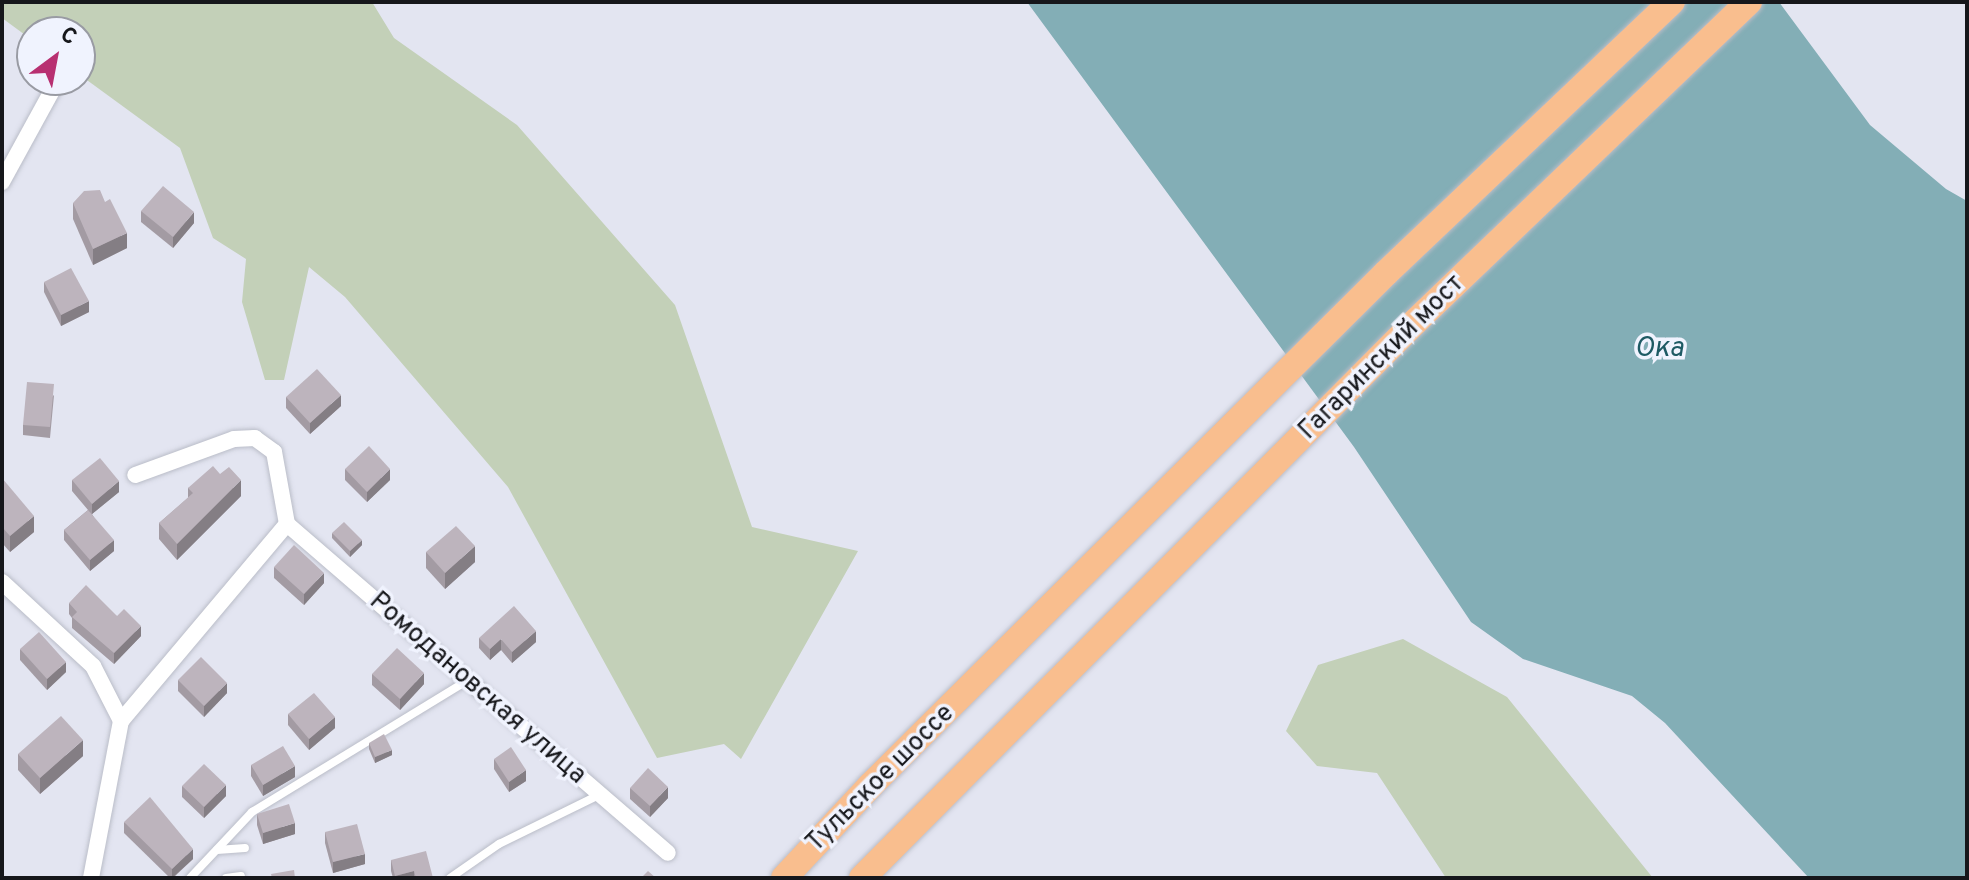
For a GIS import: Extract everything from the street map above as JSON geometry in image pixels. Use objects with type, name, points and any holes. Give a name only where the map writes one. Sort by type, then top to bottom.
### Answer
[{"type":"main road","name":"Тульское шоссе","points":[[784,878],[1386,273],[1672,2]]},
{"type":"main road","name":"Гагаринский мост","points":[[862,878],[1022,722],[1415,322],[1749,2]]},
{"type":"street","points":[[2,182],[49,96]]},
{"type":"street","points":[[91,878],[121,721],[287,524],[274,452],[255,438],[234,439],[135,475]]},
{"type":"street","name":"Ромодановская улица","points":[[287,524],[668,853]]},
{"type":"street","points":[[2,582],[93,666],[121,721]]},
{"type":"lane","points":[[190,878],[252,812],[467,681]]},
{"type":"lane","points":[[450,878],[499,844],[600,795]]},
{"type":"lane","points":[[217,850],[245,848]]},
{"type":"lane","points":[[226,878],[241,876]]},
{"type":"green space","points":[[2,2],[372,2],[394,38],[517,125],[675,305],[752,527],[858,551],[741,759],[724,744],[657,758],[508,487],[345,297],[309,267],[284,380],[265,380],[242,302],[246,259],[213,238],[180,148],[96,87],[96,16],[16,16],[16,28],[2,18]]},
{"type":"green space","points":[[1403,639],[1507,697],[1653,878],[1446,878],[1377,773],[1317,766],[1286,731],[1318,665]]},
{"type":"water","name":"Ока","points":[[1027,2],[1779,2],[1870,125],[1946,189],[1967,201],[1967,878],[1809,878],[1665,723],[1632,696],[1523,659],[1471,622],[1354,447]]},
{"type":"building","points":[[163,186],[194,212],[173,237],[141,211]]},
{"type":"building","points":[[100,190],[105,202],[110,199],[127,233],[93,249],[73,203],[84,191]]},
{"type":"building","points":[[71,268],[89,301],[61,315],[44,282]]},
{"type":"building","points":[[317,369],[341,395],[310,423],[286,397]]},
{"type":"building","points":[[27,382],[54,384],[50,427],[23,425]]},
{"type":"building","points":[[369,446],[390,469],[367,492],[345,469]]},
{"type":"building","points":[[100,458],[119,481],[92,504],[72,480]]},
{"type":"building","points":[[213,466],[220,474],[229,467],[241,480],[177,544],[159,523],[193,493],[188,488]]},
{"type":"building","points":[[2,478],[34,516],[10,536],[2,527]]},
{"type":"building","points":[[88,510],[114,540],[90,560],[64,530]]},
{"type":"building","points":[[344,522],[362,540],[350,551],[332,533]]},
{"type":"building","points":[[456,526],[475,546],[445,573],[426,552]]},
{"type":"building","points":[[294,545],[324,573],[304,594],[274,567]]},
{"type":"building","points":[[86,585],[117,616],[124,609],[141,626],[114,653],[72,617],[77,612],[69,603]]},
{"type":"building","points":[[514,606],[536,631],[512,652],[501,639],[490,649],[479,638]]},
{"type":"building","points":[[39,632],[66,662],[47,679],[20,649]]},
{"type":"building","points":[[397,648],[424,673],[400,699],[372,674]]},
{"type":"building","points":[[201,657],[227,683],[204,706],[178,680]]},
{"type":"building","points":[[314,693],[335,717],[309,739],[288,714]]},
{"type":"building","points":[[61,716],[83,740],[40,778],[18,754]]},
{"type":"building","points":[[384,734],[392,750],[375,757],[369,743]]},
{"type":"building","points":[[283,746],[295,766],[263,785],[251,765]]},
{"type":"building","points":[[511,747],[526,770],[509,782],[494,759]]},
{"type":"building","points":[[204,764],[226,785],[204,807],[182,786]]},
{"type":"building","points":[[648,768],[668,787],[650,806],[630,788]]},
{"type":"building","points":[[150,797],[193,849],[172,869],[124,822]]},
{"type":"building","points":[[289,804],[295,823],[263,833],[257,814]]},
{"type":"building","points":[[357,824],[365,854],[333,862],[325,832]]},
{"type":"building","points":[[426,851],[433,878],[416,878],[414,871],[395,876],[391,860]]},
{"type":"building","points":[[294,870],[295,878],[272,878],[271,874]]},
{"type":"building","points":[[648,871],[656,878],[641,878]]}]
